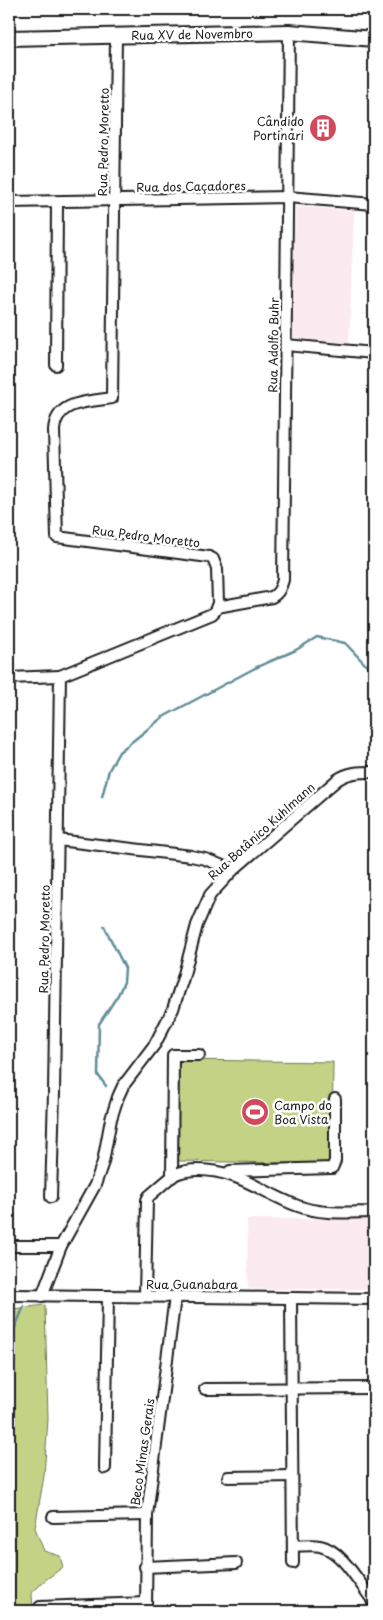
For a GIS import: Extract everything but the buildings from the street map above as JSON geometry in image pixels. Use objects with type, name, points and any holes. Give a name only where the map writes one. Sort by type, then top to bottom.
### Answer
[{"type":"main road","name":"Rua XV de Novembro","points":[[9,38],[288,32],[374,39]]},
{"type":"street","name":"Rua Adolfo Buhr","points":[[217,607],[272,597],[281,588],[283,580],[288,32]]},
{"type":"street","name":"Rua Pedro Moretto","points":[[116,35],[112,398],[73,405],[59,412],[56,418],[54,430],[57,537],[209,557],[213,559],[217,569],[217,607]]},
{"type":"street","name":"Rua dos Caçadores","points":[[9,202],[287,197],[374,204]]},
{"type":"street","points":[[56,365],[57,202]]},
{"type":"street","points":[[286,345],[374,352]]},
{"type":"street","points":[[9,678],[60,676],[212,614],[217,607]]},
{"type":"street","name":"Rua Pedro Moretto","points":[[51,1197],[60,676]]},
{"type":"street","name":"Rua Botânico Kuhlmann","points":[[42,1296],[61,1246],[95,1185],[103,1162],[114,1105],[123,1086],[155,1044],[173,1009],[203,910],[210,895],[233,870],[337,780],[352,773],[374,772]]},
{"type":"street","points":[[58,840],[191,856],[205,859],[233,870]]},
{"type":"street","points":[[172,1177],[173,1055],[199,1055]]},
{"type":"street","points":[[144,1296],[147,1200],[149,1196],[172,1177],[192,1170],[332,1168],[335,1161],[336,1099]]},
{"type":"street","points":[[219,1171],[236,1176],[299,1206],[313,1210],[374,1212]]},
{"type":"street","points":[[9,1246],[61,1246]]},
{"type":"street","name":"Rua Guanabara","points":[[9,1295],[374,1299]]},
{"type":"street","points":[[105,1468],[108,1296]]},
{"type":"street","name":"Beco Minas Gerais","points":[[146,1607],[147,1514],[175,1297]]},
{"type":"street","points":[[292,1298],[293,1563]]},
{"type":"street","points":[[205,1389],[374,1388]]},
{"type":"street","points":[[228,1477],[292,1476]]},
{"type":"street","points":[[53,1517],[147,1514]]},
{"type":"street","points":[[293,1546],[318,1545],[329,1548],[337,1554],[374,1604]]},
{"type":"street","points":[[145,1567],[236,1564]]},
{"type":"street","points":[[40,1608],[146,1607]]},
{"type":"shaded area","points":[[295,206],[354,211],[349,343],[293,338]]},
{"type":"shaded area","points":[[247,1219],[374,1219],[374,1289],[248,1289]]},
{"type":"green space","name":"Campo do Boa Vista","points":[[179,1060],[333,1062],[332,1164],[178,1161]]},
{"type":"green space","points":[[45,1305],[48,1419],[44,1476],[35,1528],[44,1551],[60,1556],[63,1567],[32,1593],[33,1611],[9,1611],[9,1318],[12,1309]]},
{"type":"green space","points":[[188,1608],[270,1609],[268,1611],[174,1611]]},
{"type":"waterway","points":[[102,797],[109,770],[119,752],[163,717],[255,668],[296,650],[317,637],[345,643],[365,664],[374,670]]},
{"type":"waterway","points":[[104,926],[125,968],[124,982],[118,995],[99,1024],[98,1075],[106,1086]]},
{"type":"waterway","points":[[9,1342],[24,1306]]},
{"type":"place","name":"Cândido Portinari","points":[[323,128]]},
{"type":"place","name":"Campo do Boa Vista","points":[[255,1112]]}]
